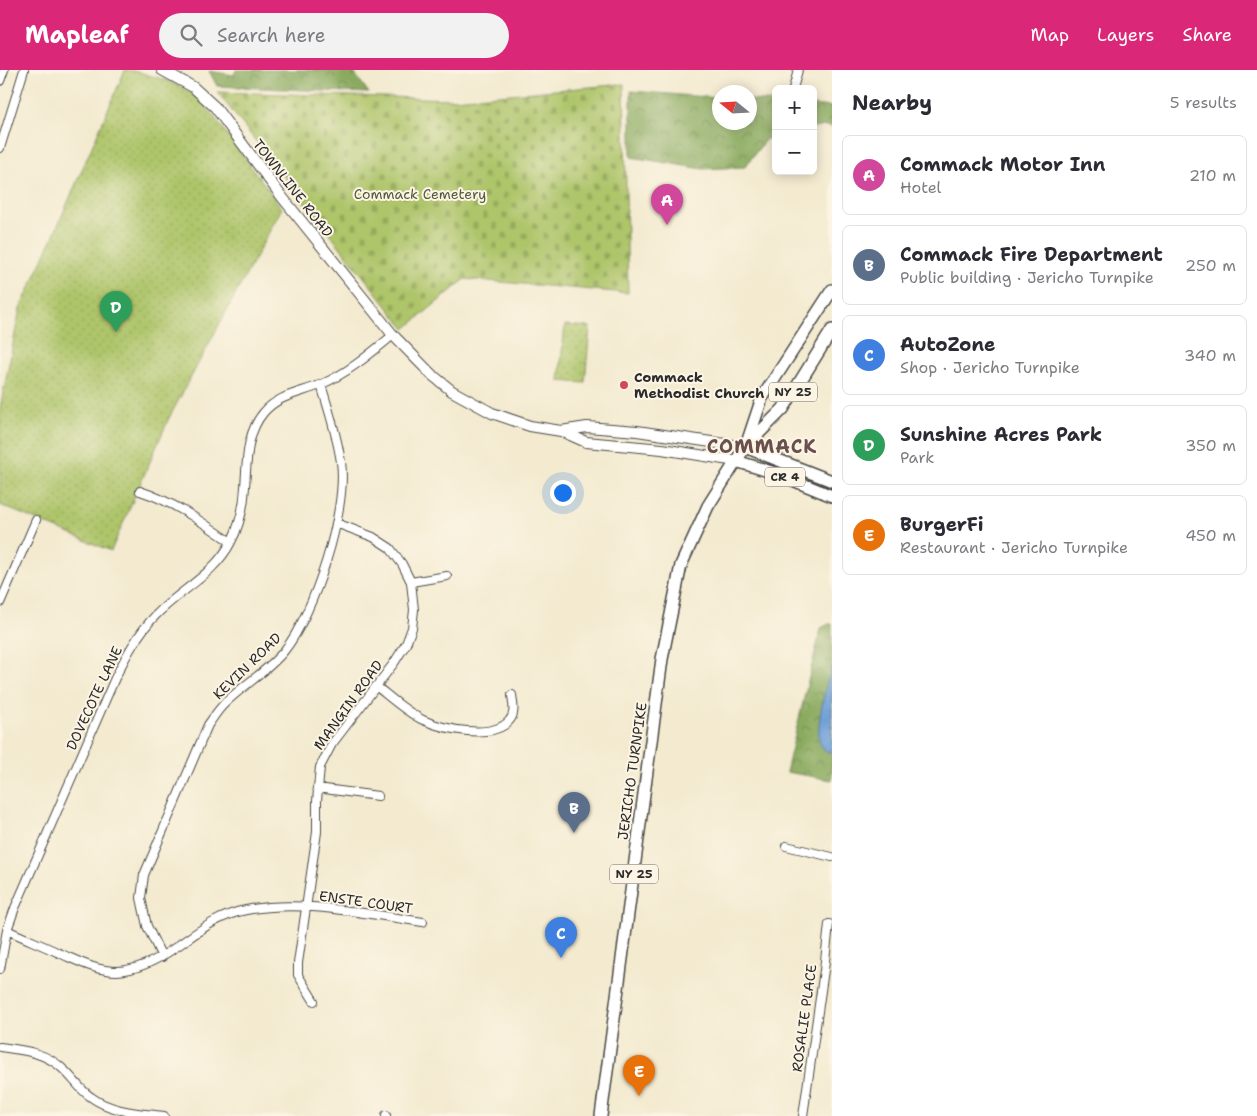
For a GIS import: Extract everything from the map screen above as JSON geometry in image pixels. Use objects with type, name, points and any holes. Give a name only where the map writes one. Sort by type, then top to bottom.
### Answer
[{"type":"main road","name":"TOWNLINE ROAD","points":[[163,70],[193,86],[214,107],[282,197],[393,335]]},
{"type":"main road","name":"JERICHO TURNPIKE","points":[[745,447],[762,398],[832,290]]},
{"type":"main road","name":"JERICHO TURNPIKE","points":[[601,1116],[662,659],[674,593],[684,555],[694,539],[708,506],[745,447],[783,409],[832,330]]},
{"type":"main road","name":"CR 4","points":[[393,335],[430,374],[467,401],[492,413],[530,426],[561,432],[586,442],[662,449],[736,461],[778,474],[832,496]]},
{"type":"main road","name":"CR 4","points":[[561,432],[588,427],[637,431],[745,447],[832,480]]},
{"type":"street","points":[[0,82],[4,70]]},
{"type":"street","points":[[0,148],[24,70]]},
{"type":"street","points":[[794,85],[798,70]]},
{"type":"street","name":"DOVECOTE LANE","points":[[0,969],[7,930],[15,908],[111,687],[130,648],[155,616],[220,560],[231,542],[240,520],[244,501],[248,447],[254,426],[265,411],[276,402],[289,394],[321,385],[342,373],[393,335]]},
{"type":"street","name":"KEVIN ROAD","points":[[162,957],[146,926],[141,898],[144,874],[208,725],[224,704],[269,667],[295,636],[306,617],[336,523],[342,492],[341,463],[321,385]]},
{"type":"street","points":[[140,491],[155,496],[187,512],[231,542]]},
{"type":"street","points":[[1,600],[36,520]]},
{"type":"street","name":"MANGIN ROAD","points":[[314,1001],[298,975],[298,963],[317,832],[317,788],[320,767],[332,744],[394,663],[406,644],[412,628],[414,610],[411,582],[402,564],[390,548],[374,537],[336,523]]},
{"type":"street","points":[[411,582],[447,576]]},
{"type":"street","points":[[376,686],[404,708],[422,719],[438,726],[458,730],[485,731],[499,728],[510,721],[514,709],[512,696]]},
{"type":"street","points":[[317,788],[378,796]]},
{"type":"street","points":[[786,846],[832,857]]},
{"type":"street","name":"ENSTE COURT","points":[[7,930],[95,968],[118,971],[162,957],[212,922],[245,910],[265,907],[318,906],[422,922]]},
{"type":"street","name":"ROSALIE PLACE","points":[[803,1116],[828,971],[829,924]]},
{"type":"street","points":[[0,1047],[34,1052],[48,1058],[63,1069],[91,1097],[108,1106],[129,1112],[164,1116]]},
{"type":"green space","points":[[125,70],[139,72],[172,83],[185,89],[205,105],[282,208],[169,418],[111,551],[0,505],[0,408],[20,309]]},
{"type":"green space","points":[[236,70],[352,70],[369,93],[217,86],[209,71],[234,75]]},
{"type":"green space","name":"Commack Cemetery","points":[[624,84],[628,293],[465,279],[405,329],[217,92],[454,99]]},
{"type":"green space","points":[[631,91],[712,97],[712,130],[757,130],[757,101],[772,102],[772,138],[766,139],[745,167],[703,169],[631,157]]},
{"type":"green space","points":[[817,105],[832,107],[832,127],[817,127]]},
{"type":"green space","points":[[565,325],[590,327],[585,383],[559,381]]},
{"type":"green space","points":[[832,624],[832,780],[786,772],[821,628]]},
{"type":"water","points":[[832,667],[832,753],[820,744],[819,727],[822,706]]},
{"type":"place","name":"Commack Motor Inn","points":[[667,225]]},
{"type":"place","name":"Sunshine Acres Park","points":[[116,332]]},
{"type":"place","name":"Commack Methodist Church","points":[[624,385]]},
{"type":"place","name":"Commack Fire Department","points":[[574,833]]},
{"type":"place","name":"AutoZone","points":[[561,958]]},
{"type":"place","name":"BurgerFi","points":[[639,1096]]},
{"type":"district","name":"COMMACK","points":[[762,446]]}]
